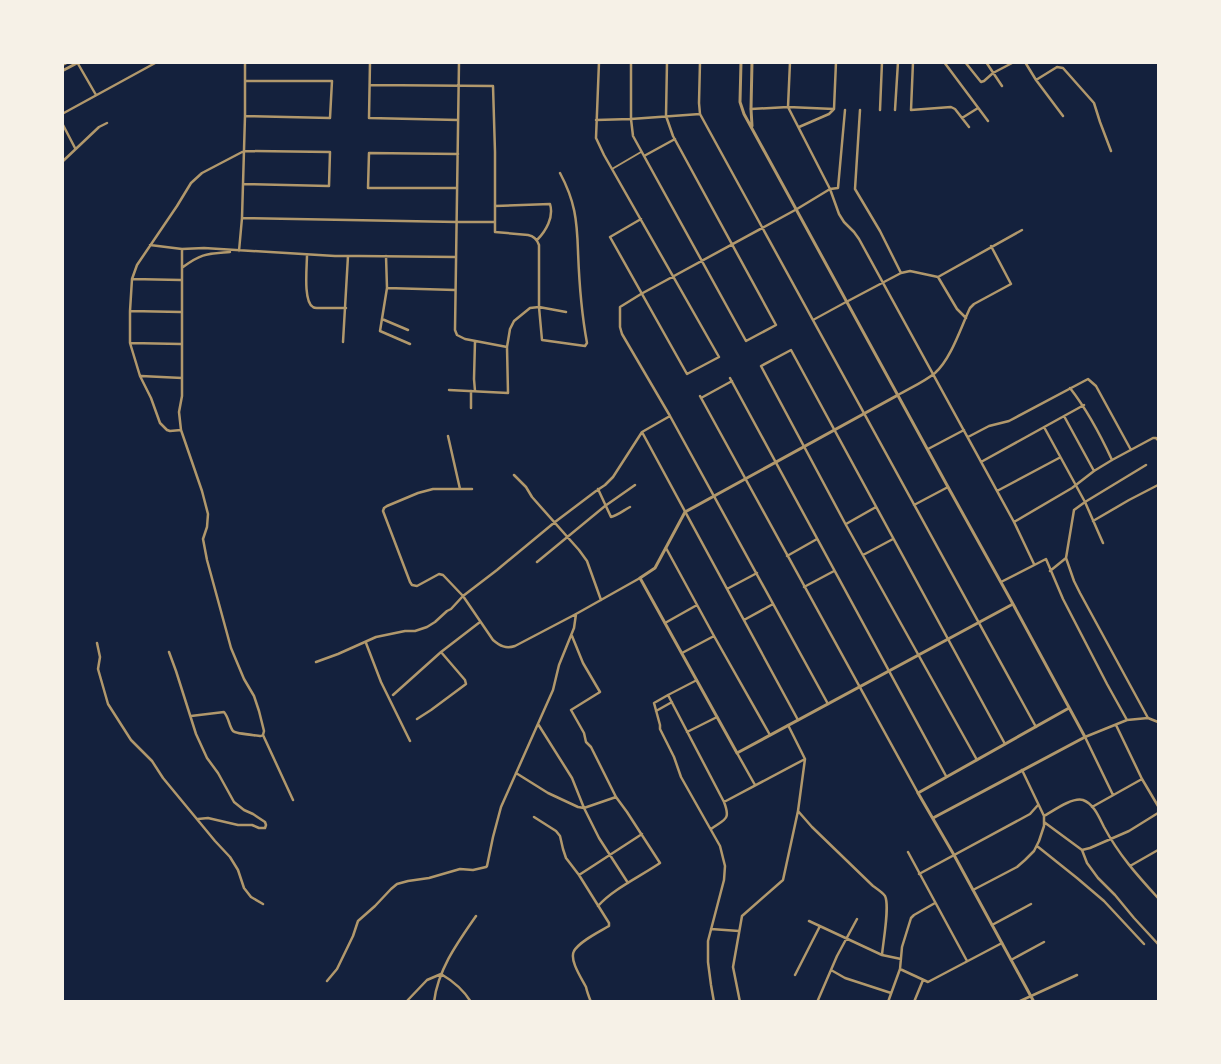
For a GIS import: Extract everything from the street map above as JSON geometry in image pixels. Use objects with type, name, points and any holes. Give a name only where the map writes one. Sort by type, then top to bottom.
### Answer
[{"type":"street","points":[[62,65],[68,62]]},
{"type":"street","points":[[62,114],[157,62]]},
{"type":"street","points":[[239,251],[242,218],[245,62]]},
{"type":"street","points":[[370,62],[369,118],[458,120]]},
{"type":"street","points":[[459,62],[455,330],[460,337],[475,342],[507,347]]},
{"type":"street","points":[[599,62],[596,138],[719,357],[687,374],[610,237],[641,219]]},
{"type":"street","points":[[631,62],[631,119],[633,136],[746,341],[776,325],[674,139],[666,116],[667,62]]},
{"type":"street","points":[[700,62],[698,103],[700,114],[1036,727]]},
{"type":"street","points":[[741,62],[741,107],[948,487],[1002,582],[1085,737],[1113,795]]},
{"type":"street","points":[[752,62],[752,127]]},
{"type":"street","points":[[790,62],[788,107],[830,189],[839,214],[854,232],[882,282],[1014,522],[1034,564]]},
{"type":"street","points":[[799,127],[829,114],[834,109],[836,62]]},
{"type":"street","points":[[880,110],[882,62]]},
{"type":"street","points":[[895,110],[898,62]]},
{"type":"street","points":[[913,62],[911,110],[951,107],[955,109],[969,127]]},
{"type":"street","points":[[944,62],[988,121]]},
{"type":"street","points":[[965,62],[981,82],[1014,62]]},
{"type":"street","points":[[986,62],[1002,86]]},
{"type":"street","points":[[1025,62],[1063,116]]},
{"type":"street","points":[[62,71],[78,63],[96,95]]},
{"type":"street","points":[[1036,80],[1057,67],[1062,68],[1094,103],[1111,150]]},
{"type":"street","points":[[244,81],[332,81],[330,118],[245,116]]},
{"type":"street","points":[[370,85],[492,86],[495,152],[495,232],[528,235],[533,236],[537,240],[539,245],[539,307],[542,340],[583,346],[587,345],[581,294],[576,218],[568,188],[560,173]]},
{"type":"street","points":[[751,109],[788,107],[834,109]]},
{"type":"street","points":[[962,118],[978,108]]},
{"type":"street","points":[[828,704],[670,416],[622,334],[620,307],[830,189],[838,188],[845,110]]},
{"type":"street","points":[[860,110],[854,189],[880,231],[901,273]]},
{"type":"street","points":[[596,120],[700,114]]},
{"type":"street","points":[[62,162],[99,127],[107,123]]},
{"type":"street","points":[[62,124],[76,148]]},
{"type":"street","points":[[644,156],[674,139]]},
{"type":"street","points":[[181,430],[167,430],[160,423],[151,398],[140,376],[130,343],[132,279],[137,266],[196,178],[202,173],[244,150],[330,152],[329,186],[243,184]]},
{"type":"street","points":[[612,169],[641,152]]},
{"type":"street","points":[[457,188],[368,188],[369,153],[458,154]]},
{"type":"street","points":[[495,206],[550,204],[549,220],[545,232],[537,240]]},
{"type":"street","points":[[242,218],[495,222]]},
{"type":"street","points":[[813,320],[901,273],[910,271],[938,277],[1022,230]]},
{"type":"street","points":[[150,245],[182,249],[204,248],[307,255],[456,257]]},
{"type":"street","points":[[472,489],[433,489],[386,506],[383,511],[412,585],[417,586],[439,574],[445,576],[463,596],[493,640],[500,646],[511,648],[576,614],[655,568],[685,512],[898,395],[939,369],[948,357],[970,308],[1011,284],[991,246]]},
{"type":"street","points":[[182,249],[182,396],[179,412],[181,430],[208,514],[204,539],[231,648],[260,710],[263,735],[293,800]]},
{"type":"street","points":[[183,267],[193,259],[208,253],[239,251]]},
{"type":"street","points":[[307,255],[306,288],[310,305],[313,308],[346,308]]},
{"type":"street","points":[[344,342],[348,256]]},
{"type":"street","points":[[386,256],[387,288],[380,331],[410,344]]},
{"type":"street","points":[[938,277],[957,309],[966,318]]},
{"type":"street","points":[[132,279],[181,280]]},
{"type":"street","points":[[387,288],[456,290]]},
{"type":"street","points":[[450,390],[508,393],[507,347],[510,329],[514,321],[530,308],[539,307],[566,312]]},
{"type":"street","points":[[130,311],[181,312]]},
{"type":"street","points":[[382,319],[408,330]]},
{"type":"street","points":[[475,342],[475,391]]},
{"type":"street","points":[[130,343],[181,344]]},
{"type":"street","points":[[977,760],[760,366],[791,350],[1006,744]]},
{"type":"street","points":[[140,376],[182,378]]},
{"type":"street","points":[[968,437],[989,426],[1009,421],[1088,379],[1096,386],[1130,450]]},
{"type":"street","points":[[946,776],[731,380],[700,397],[1034,1002]]},
{"type":"street","points":[[1070,388],[1084,405],[1112,460]]},
{"type":"street","points":[[471,391],[471,408]]},
{"type":"street","points":[[981,462],[1084,405]]},
{"type":"street","points":[[316,662],[366,643],[376,637],[405,631],[415,631],[427,627],[554,522],[614,477],[642,432],[670,416]]},
{"type":"street","points":[[1064,416],[1094,471]]},
{"type":"street","points":[[1044,428],[1085,502],[1102,542]]},
{"type":"street","points":[[928,449],[964,430]]},
{"type":"street","points":[[642,432],[798,720]]},
{"type":"street","points":[[448,436],[460,489]]},
{"type":"street","points":[[1014,522],[1075,486],[1112,460],[1153,438],[1158,440]]},
{"type":"street","points":[[997,492],[1060,457]]},
{"type":"street","points":[[1146,465],[1075,509],[1066,558],[1080,593],[1148,718]]},
{"type":"street","points":[[514,475],[587,561],[601,600]]},
{"type":"street","points":[[537,562],[635,484]]},
{"type":"street","points":[[1093,521],[1158,485]]},
{"type":"street","points":[[914,505],[948,487]]},
{"type":"street","points":[[598,489],[610,516],[612,517],[630,507]]},
{"type":"street","points":[[846,524],[876,507]]},
{"type":"street","points":[[787,556],[817,539]]},
{"type":"street","points":[[863,555],[893,539]]},
{"type":"street","points":[[666,548],[770,735]]},
{"type":"street","points":[[1050,571],[1066,558]]},
{"type":"street","points":[[1002,582],[1046,559],[1063,599],[1127,720]]},
{"type":"street","points":[[804,587],[834,571]]},
{"type":"street","points":[[727,589],[757,573]]},
{"type":"street","points":[[640,578],[755,785]]},
{"type":"street","points":[[744,620],[774,604]]},
{"type":"street","points":[[737,753],[1013,604]]},
{"type":"street","points":[[665,623],[697,605]]},
{"type":"street","points":[[327,980],[337,969],[358,921],[376,906],[397,884],[429,878],[460,868],[473,870],[486,867],[501,807],[553,690],[560,665],[572,636],[576,614]]},
{"type":"street","points":[[393,695],[441,652],[480,622]]},
{"type":"street","points":[[572,636],[583,663],[600,692],[571,710],[616,797],[628,812],[660,863],[612,894],[598,906]]},
{"type":"street","points":[[682,654],[714,636]]},
{"type":"street","points":[[97,643],[100,657],[98,669],[108,704],[131,740],[152,761],[163,778],[230,857],[238,870],[244,888],[251,897],[263,904]]},
{"type":"street","points":[[366,643],[381,682],[410,741]]},
{"type":"street","points":[[169,652],[196,734],[207,758],[218,773],[234,802],[265,822],[266,825],[265,828],[262,828],[208,818],[198,819]]},
{"type":"street","points":[[417,719],[466,684],[465,680],[441,652]]},
{"type":"street","points":[[697,680],[655,702],[660,729],[674,757],[681,777],[712,829],[720,846],[725,866],[724,880],[708,941],[708,962],[714,1002]]},
{"type":"street","points":[[668,695],[728,810],[725,819],[712,829]]},
{"type":"street","points":[[656,711],[672,702]]},
{"type":"street","points":[[918,793],[1069,708]]},
{"type":"street","points":[[191,716],[224,712],[233,731],[259,736],[263,735]]},
{"type":"street","points":[[687,732],[717,717]]},
{"type":"street","points":[[933,818],[1085,737],[1127,720],[1148,718],[1158,723]]},
{"type":"street","points":[[537,724],[572,778],[599,838],[628,883]]},
{"type":"street","points":[[740,1002],[733,967],[742,916],[783,880],[798,811],[805,759],[788,725]]},
{"type":"street","points":[[1116,725],[1158,806]]},
{"type":"street","points":[[724,802],[805,759]]},
{"type":"street","points":[[973,890],[1017,866],[1031,855],[1037,846],[1044,816],[1022,770]]},
{"type":"street","points":[[516,773],[548,793],[578,807],[584,808],[616,797]]},
{"type":"street","points":[[1092,807],[1142,778]]},
{"type":"street","points":[[1044,816],[1076,800],[1084,801],[1092,807],[1117,849],[1158,898]]},
{"type":"street","points":[[919,874],[1030,814],[1038,805]]},
{"type":"street","points":[[798,811],[886,898],[887,911],[882,955]]},
{"type":"street","points":[[1082,850],[1128,831],[1158,813]]},
{"type":"street","points":[[534,817],[556,831],[560,836],[566,858],[609,923],[608,926],[585,940],[574,950],[573,954],[577,971],[591,1002]]},
{"type":"street","points":[[1044,822],[1082,850],[1087,862],[1098,878],[1116,895],[1158,944]]},
{"type":"street","points":[[579,875],[642,834]]},
{"type":"street","points":[[1037,846],[1104,901],[1144,944]]},
{"type":"street","points":[[1130,866],[1158,850]]},
{"type":"street","points":[[908,852],[967,961]]},
{"type":"street","points":[[888,1002],[900,969],[902,948],[911,918],[935,903]]},
{"type":"street","points":[[992,925],[1031,904]]},
{"type":"street","points":[[434,1002],[441,974],[454,948],[476,916]]},
{"type":"street","points":[[818,1000],[846,938],[857,919]]},
{"type":"street","points":[[809,921],[882,955],[901,959]]},
{"type":"street","points":[[796,975],[820,926]]},
{"type":"street","points":[[711,929],[739,930]]},
{"type":"street","points":[[900,969],[928,982],[1002,942]]},
{"type":"street","points":[[1011,960],[1044,942]]},
{"type":"street","points":[[831,970],[845,978],[891,993]]},
{"type":"street","points":[[406,1002],[427,980],[441,974]]},
{"type":"street","points":[[441,974],[452,980],[471,1002]]},
{"type":"street","points":[[1018,1002],[1077,975]]},
{"type":"street","points":[[914,1002],[923,980]]}]
